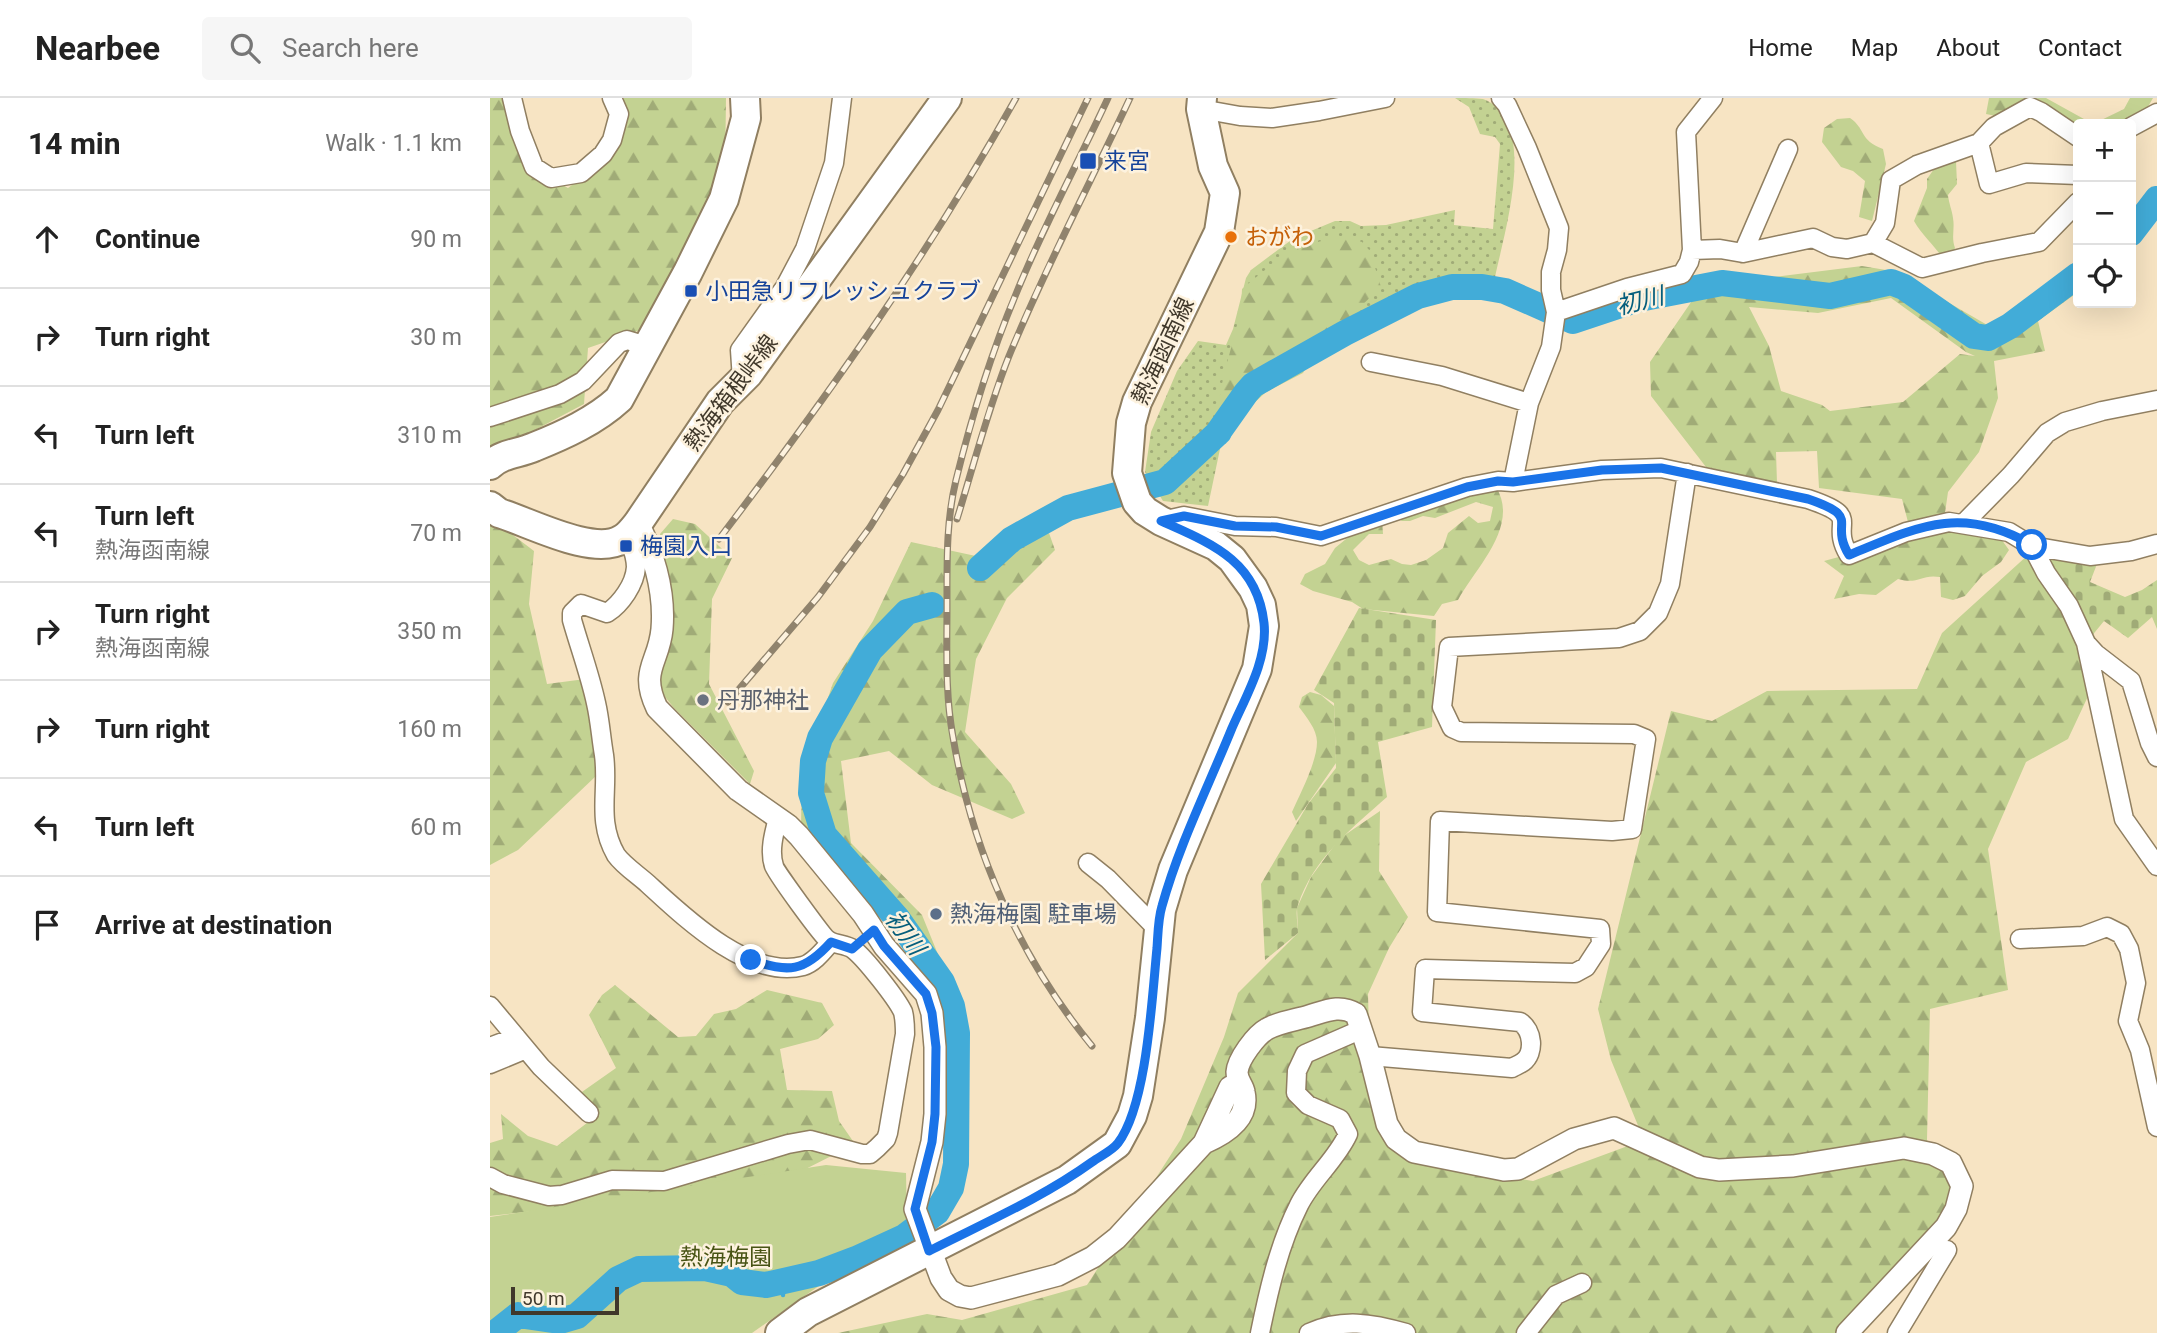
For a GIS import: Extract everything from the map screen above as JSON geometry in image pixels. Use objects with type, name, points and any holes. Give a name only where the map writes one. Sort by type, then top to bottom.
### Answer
[{"type":"main road","points":[[490,465],[499,457],[531,449],[569,432],[605,412],[619,399],[724,199],[746,118],[745,98]]},
{"type":"main road","name":"熱海箱根峠線","points":[[633,528],[720,401],[742,380],[947,98]]},
{"type":"main road","name":"熱海函南線","points":[[780,1333],[808,1312],[1067,1180],[1117,1144],[1132,1116],[1138,1096],[1161,909],[1173,870],[1257,669],[1264,625],[1261,606],[1253,588],[1232,559],[1216,546],[1145,511],[1137,502],[1127,473],[1131,423],[1137,402],[1219,232],[1225,193],[1213,166],[1201,103]]},
{"type":"main road","points":[[490,506],[499,513],[581,542],[598,545],[621,540],[633,528]]},
{"type":"street","points":[[512,98],[520,131],[534,167],[551,178],[581,173],[603,154],[612,140],[619,114],[612,98]]},
{"type":"street","points":[[742,380],[740,350],[785,287],[805,249],[834,163],[842,98]]},
{"type":"street","points":[[1201,103],[1240,116],[1272,118],[1385,98]]},
{"type":"street","points":[[1501,98],[1522,137],[1559,228],[1551,272],[1551,290],[1556,312],[1551,347],[1530,403],[1513,482]]},
{"type":"street","points":[[1556,312],[1627,288],[1682,274],[1692,250],[1686,132],[1713,98]]},
{"type":"street","points":[[1873,243],[1885,223],[1891,180],[1917,165],[1966,145],[1979,143],[1994,127],[2030,107],[2073,134]]},
{"type":"street","points":[[2136,124],[2157,113]]},
{"type":"street","points":[[1979,143],[1989,184],[2026,173],[2073,175]]},
{"type":"street","points":[[1743,253],[1788,149]]},
{"type":"street","points":[[1692,250],[1720,249],[1743,253],[1812,238],[1832,247],[1847,248],[1873,243],[1922,268],[2039,242],[2073,207]]},
{"type":"street","points":[[490,417],[561,394],[583,381],[619,343],[627,340],[647,346]]},
{"type":"street","points":[[1371,362],[1441,376],[1530,403]]},
{"type":"street","points":[[1964,523],[2048,433],[2066,422],[2102,411],[2157,400]]},
{"type":"street","points":[[1161,521],[1184,516],[1235,526],[1276,527],[1321,536],[1467,487],[1602,470],[1661,468],[1808,499],[1831,507],[1839,512],[1843,520],[1844,547],[1849,555],[1906,532],[1949,522],[2009,532],[2032,545],[2090,556],[2131,551],[2157,544]]},
{"type":"street","points":[[1370,1056],[1512,1068],[1524,1062],[1529,1053],[1531,1032],[1527,1026],[1520,1022],[1422,1012],[1425,969],[1575,973],[1586,967],[1601,944],[1600,929],[1437,912],[1440,821],[1612,831],[1632,829],[1646,739],[1634,734],[1461,732],[1452,728],[1442,707],[1449,647],[1619,638],[1640,631],[1658,613],[1670,584],[1687,473]]},
{"type":"street","points":[[633,528],[651,547],[660,595],[662,630],[648,676],[650,694],[657,708],[738,790],[799,836],[863,914],[884,946],[926,994],[932,1013],[936,1047],[935,1114],[932,1142],[915,1209],[929,1251],[941,1278],[950,1290],[971,1298],[1058,1275],[1093,1257],[1117,1238],[1204,1143],[1230,1087],[1239,1083],[1237,1070],[1250,1044],[1267,1029],[1340,1007],[1356,1014],[1387,1124],[1396,1139],[1414,1152],[1504,1170],[1518,1169],[1574,1139],[1614,1128],[1700,1167],[1719,1170],[1794,1166],[1903,1147],[1933,1154],[1951,1163],[1962,1186],[1956,1209],[1946,1227],[1847,1333]]},
{"type":"street","points":[[633,528],[636,568],[624,597],[607,613],[581,604],[572,613],[596,703],[604,761],[603,820],[617,856],[697,925],[751,960],[769,966],[789,968],[805,965],[831,942]]},
{"type":"street","points":[[2032,545],[2046,573],[2069,606],[2086,643],[2124,820],[2157,866]]},
{"type":"street","points":[[2086,643],[2131,681],[2157,757]]},
{"type":"street","points":[[490,1177],[503,1184],[549,1196],[562,1195],[612,1180],[664,1181],[810,1140],[870,1154],[886,1139],[905,1021],[902,1010],[880,979],[852,949],[831,942],[820,932],[774,866],[772,854],[778,818]]},
{"type":"street","points":[[1087,863],[1108,879],[1159,931]]},
{"type":"street","points":[[2020,939],[2083,936],[2106,927],[2121,934],[2129,948],[2136,983],[2128,1021],[2140,1050],[2157,1127]]},
{"type":"street","points":[[852,949],[874,930]]},
{"type":"street","points":[[490,1006],[541,1067],[589,1113]]},
{"type":"street","points":[[1259,1333],[1274,1268],[1300,1202],[1342,1148],[1348,1134],[1340,1119],[1308,1105],[1296,1093],[1297,1071],[1306,1054],[1360,1030]]},
{"type":"street","points":[[490,1047],[521,1043]]},
{"type":"street","points":[[490,1063],[521,1043]]},
{"type":"street","points":[[1897,1333],[1947,1250]]},
{"type":"street","points":[[1526,1333],[1556,1295],[1582,1283]]},
{"type":"street","points":[[1309,1333],[1327,1325],[1372,1323],[1406,1333]]},
{"type":"green space","points":[[490,98],[511,98],[532,169],[568,188],[604,161],[624,98],[726,98],[725,173],[649,327],[588,348],[584,404],[501,448],[490,476]]},
{"type":"green space","points":[[1455,98],[1483,99],[1500,111],[1510,129],[1514,179],[1495,277],[1454,277],[1415,291],[1345,322],[1247,384],[1228,411],[1208,506],[1163,501],[1145,472],[1151,432],[1177,371],[1198,341],[1226,345],[1233,329],[1246,278],[1251,270],[1294,238],[1335,221],[1350,221],[1361,226],[1386,225],[1455,210],[1454,225],[1493,229],[1500,144],[1495,137],[1480,134],[1469,107]]},
{"type":"green space","points":[[1989,98],[2046,98],[2084,119],[2073,119],[2073,132],[2032,108],[2001,117],[1986,114]]},
{"type":"green space","points":[[2130,98],[2153,98],[2141,119],[2103,119],[2124,109]]},
{"type":"green space","points":[[1850,118],[1870,142],[1883,149],[1886,164],[1872,221],[1859,217],[1865,181],[1853,171],[1841,167],[1822,142],[1824,128],[1837,119]]},
{"type":"green space","points":[[1947,161],[1956,161],[1957,184],[1948,195],[1955,248],[1952,256],[1942,257],[1914,221],[1927,188],[1927,179],[1934,169]]},
{"type":"green space","points":[[2152,186],[2153,202],[2136,239],[2136,209]]},
{"type":"green space","points":[[1346,237],[1362,242],[1370,251],[1381,287],[1315,350],[1303,373],[1266,392],[1253,404],[1219,404],[1239,318],[1242,289],[1266,269],[1303,247]]},
{"type":"green space","points":[[1862,266],[1904,273],[1932,293],[1989,326],[2024,305],[2073,268],[2073,296],[2038,321],[2045,351],[1994,361],[1998,398],[1979,452],[1948,492],[1945,513],[1908,522],[1902,499],[1819,488],[1817,451],[1776,452],[1777,483],[1706,467],[1651,396],[1650,362],[1698,292],[1713,279],[1741,281]],"holes":[[[1891,298],[1975,356],[1960,354],[1903,402],[1830,411],[1822,405],[1781,391],[1769,346],[1749,307],[1818,313]]]},
{"type":"green space","points":[[1496,487],[1502,502],[1503,516],[1493,546],[1458,600],[1442,604],[1434,616],[1363,609],[1352,602],[1313,591],[1300,584],[1305,574],[1325,564],[1335,548],[1346,539],[1382,520],[1383,534],[1369,534],[1353,550],[1359,560],[1369,565],[1391,559],[1411,565],[1426,560],[1443,548],[1448,533],[1469,516],[1478,523],[1490,521],[1493,507],[1476,502],[1435,518],[1423,516],[1401,521],[1407,506]]},
{"type":"green space","points":[[490,505],[497,523],[534,551],[529,604],[547,684],[593,678],[596,776],[518,850],[490,865]]},
{"type":"green space","points":[[673,519],[695,524],[732,558],[712,599],[709,684],[754,771],[750,784],[661,692],[659,673],[665,572],[660,534]]},
{"type":"green space","points":[[1936,527],[1999,536],[2009,550],[2001,562],[1982,576],[1965,596],[1953,600],[1941,597],[1940,577],[1933,576],[1911,581],[1898,579],[1876,595],[1859,594],[1834,599],[1844,576],[1824,561],[1912,537]]},
{"type":"green space","points":[[1049,533],[1055,550],[1007,598],[976,659],[965,732],[1011,784],[1025,813],[1012,819],[932,785],[889,751],[841,761],[851,843],[922,915],[948,979],[928,972],[801,826],[802,775],[833,683],[873,621],[911,542],[985,558]]},
{"type":"green space","points":[[2029,554],[2070,626],[2090,692],[2068,739],[2026,762],[1988,849],[2008,990],[1930,1009],[1927,1140],[1953,1181],[1950,1209],[1844,1333],[838,1333],[927,1314],[962,1320],[1087,1285],[1181,1139],[1224,1037],[1238,993],[1298,933],[1297,908],[1311,877],[1339,839],[1380,811],[1379,871],[1408,917],[1389,948],[1368,994],[1371,1104],[1411,1160],[1533,1181],[1644,1140],[1611,1060],[1598,1009],[1671,711],[1712,721],[1767,691],[1917,689],[1942,633]]},
{"type":"green space","points":[[2036,554],[2097,564],[2090,582],[2125,597],[2157,580],[2157,629],[2152,617],[2128,638],[2104,621],[2086,643]]},
{"type":"green space","points":[[1359,608],[1436,620],[1432,727],[1378,742],[1387,797],[1335,845],[1313,873],[1298,905],[1298,933],[1265,960],[1261,884],[1308,804],[1336,768],[1334,703],[1314,690]]},
{"type":"green space","points":[[1310,692],[1321,695],[1334,706],[1336,763],[1296,821],[1292,812],[1308,778],[1317,742],[1311,723],[1299,707],[1302,697]]},
{"type":"green space","points":[[615,985],[678,1037],[696,1036],[714,1014],[736,1009],[767,990],[822,1003],[834,1025],[818,1039],[780,1049],[787,1090],[832,1091],[839,1121],[855,1144],[778,1183],[490,1216],[490,1143],[503,1139],[501,1114],[528,1136],[557,1146],[596,1116],[579,1094],[616,1068],[589,1015],[602,995]]},
{"type":"green space","name":"熱海梅園","points":[[826,1165],[906,1173],[907,1224],[752,1333],[490,1333],[490,1217]]},
{"type":"waterway","name":"初川","points":[[2136,226],[2157,199]]},
{"type":"waterway","name":"初川","points":[[1217,434],[1253,385],[1418,296],[1452,287],[1482,287],[1505,291],[1573,321],[1639,299],[1722,283],[1830,296],[1891,282],[1904,287],[1974,336],[1988,338],[2010,326],[2073,279]]},
{"type":"waterway","name":"初川","points":[[980,568],[1012,539],[1068,508],[1165,482],[1219,432]]},
{"type":"waterway","name":"初川","points":[[495,1333],[518,1315],[560,1321],[577,1316],[618,1279],[639,1269],[705,1268],[732,1274],[742,1282],[766,1285],[819,1273],[904,1237],[937,1212],[951,1188],[956,1164],[957,1033],[952,1006],[942,982],[897,918],[824,835],[811,793],[813,761],[820,738],[870,650],[907,612],[932,605]]},
{"type":"waterway","points":[[781,1282],[783,1295]]},
{"type":"railway","points":[[719,539],[875,324],[948,213],[1016,98]]},
{"type":"railway","points":[[728,702],[818,597],[870,527],[903,474],[938,410],[1088,98]]},
{"type":"railway","points":[[1092,1046],[1042,976],[1021,939],[1002,901],[972,821],[961,779],[949,704],[947,558],[950,511],[956,480],[990,362],[1026,269],[1108,98]]},
{"type":"railway","points":[[957,519],[1009,356],[1130,98]]},
{"type":"place","name":"来宮","points":[[1088,161]]},
{"type":"place","name":"おがわ","points":[[1231,237]]},
{"type":"place","name":"小田急リフレッシュクラブ","points":[[691,291]]},
{"type":"place","name":"梅園入口","points":[[626,546]]},
{"type":"place","name":"丹那神社","points":[[703,700]]},
{"type":"place","name":"熱海梅園 駐車場","points":[[936,914]]},
{"type":"route","points":[[751,960],[769,966],[789,968],[805,965],[831,942],[852,949],[874,930],[884,946],[926,994],[932,1013],[936,1047],[935,1114],[932,1142],[915,1209],[929,1251],[1067,1180],[1117,1144],[1132,1116],[1138,1096],[1150,1018],[1161,909],[1173,870],[1257,669],[1264,625],[1261,606],[1253,588],[1232,559],[1216,546],[1161,521],[1184,516],[1235,526],[1276,527],[1321,536],[1467,487],[1602,470],[1661,468],[1808,499],[1831,507],[1839,512],[1843,520],[1842,536],[1849,555],[1906,532],[1949,522],[2009,532],[2032,545]]}]
